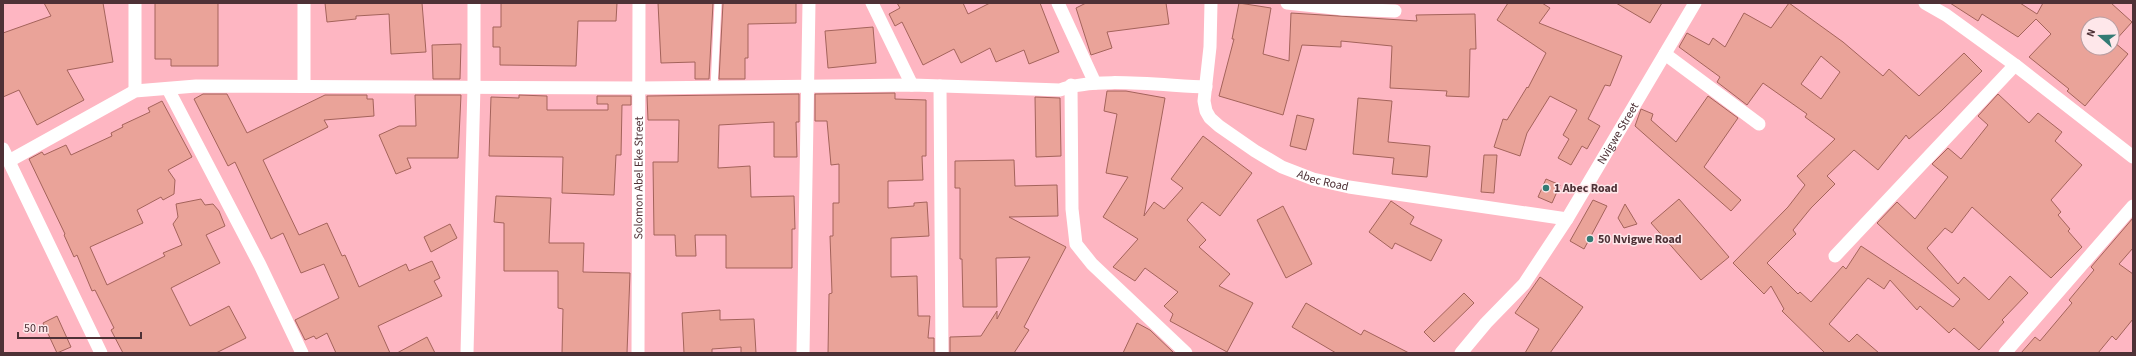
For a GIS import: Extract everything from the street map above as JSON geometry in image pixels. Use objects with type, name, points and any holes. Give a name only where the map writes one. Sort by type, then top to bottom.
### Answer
[{"type":"street","points":[[135,3],[135,91]]},
{"type":"street","points":[[304,3],[304,86]]},
{"type":"street","points":[[467,353],[474,86],[474,3]]},
{"type":"street","name":"Solomon Abel Eke Street","points":[[638,353],[639,3]]},
{"type":"street","points":[[803,353],[809,3]]},
{"type":"street","points":[[872,3],[912,85]]},
{"type":"street","points":[[1058,3],[1096,82]]},
{"type":"street","name":"Abec Road","points":[[1211,3],[1210,47],[1204,101],[1206,111],[1210,118],[1219,126],[1255,151],[1282,167],[1313,179],[1349,187],[1567,219]]},
{"type":"street","points":[[1287,3],[1343,9],[1395,11]]},
{"type":"street","name":"Nvigwe Street","points":[[1461,353],[1486,323],[1524,284],[1567,219],[1695,3]]},
{"type":"street","points":[[1925,3],[1946,15],[2015,65],[2133,157]]},
{"type":"street","points":[[1665,54],[1760,124]]},
{"type":"street","points":[[1835,256],[2015,65]]},
{"type":"street","points":[[9,161],[135,91],[196,86],[714,88],[912,85],[1060,90],[1071,85],[1096,82],[1206,87]]},
{"type":"street","points":[[1071,85],[1072,209],[1076,244],[1092,264],[1186,353]]},
{"type":"street","points":[[940,86],[942,353]]},
{"type":"street","points":[[168,89],[260,265],[302,353]]},
{"type":"street","points":[[3,149],[101,353]]},
{"type":"street","points":[[2005,353],[2133,206]]},
{"type":"lane","points":[[714,88],[718,3]]},
{"type":"building","points":[[44,3],[103,3],[113,62],[67,70],[84,100],[37,125],[19,90],[3,97],[3,33],[51,16]]},
{"type":"building","points":[[155,3],[218,3],[218,66],[171,66],[171,59],[155,59]]},
{"type":"building","points":[[325,3],[422,3],[426,52],[391,54],[389,14],[356,16],[356,19],[327,22]]},
{"type":"building","points":[[501,3],[617,3],[616,21],[578,21],[576,66],[500,65],[500,47],[493,47],[493,27],[501,27]]},
{"type":"building","points":[[658,3],[713,3],[709,79],[695,79],[695,62],[661,63]]},
{"type":"building","points":[[723,3],[796,3],[796,23],[748,24],[748,58],[745,58],[745,79],[719,79]]},
{"type":"building","points":[[897,3],[963,3],[968,14],[990,3],[1040,3],[1059,52],[1029,64],[1024,50],[996,62],[990,48],[961,63],[954,49],[923,65],[902,22],[895,26],[889,14],[900,8]]},
{"type":"building","points":[[1086,3],[1166,3],[1169,24],[1107,32],[1112,48],[1091,55],[1076,8]]},
{"type":"building","points":[[1239,3],[1271,8],[1263,54],[1289,61],[1291,13],[1417,21],[1416,15],[1475,14],[1476,49],[1470,49],[1469,97],[1446,96],[1447,91],[1390,88],[1392,46],[1341,41],[1341,47],[1302,45],[1283,115],[1219,96],[1234,39],[1232,39]]},
{"type":"building","points":[[1508,3],[1542,3],[1550,8],[1539,23],[1622,56],[1610,86],[1605,85],[1588,119],[1600,126],[1587,149],[1582,146],[1571,165],[1558,158],[1569,139],[1563,135],[1577,110],[1550,96],[1527,133],[1520,156],[1494,147],[1503,119],[1507,120],[1527,87],[1528,88],[1546,53],[1497,20]]},
{"type":"building","points":[[1616,3],[1662,3],[1650,23]]},
{"type":"building","points":[[1789,3],[1843,42],[1883,76],[1889,69],[1919,96],[1964,53],[1982,71],[1941,111],[1909,139],[1906,135],[1878,170],[1854,150],[1827,176],[1835,184],[1811,208],[1793,230],[1796,234],[1767,263],[1798,294],[1800,292],[1811,302],[1843,266],[1846,269],[1861,246],[1953,307],[1960,299],[1877,223],[1897,202],[1915,219],[1948,177],[1932,164],[1948,148],[1961,159],[1988,125],[1978,116],[1998,94],[2029,123],[2038,113],[2062,132],[2055,141],[2082,165],[2051,200],[2061,212],[2058,215],[2070,229],[2068,231],[2082,247],[2051,278],[1972,207],[1952,233],[1945,228],[1927,248],[1958,284],[1964,277],[1989,300],[2010,276],[2028,293],[2002,320],[2004,322],[1979,350],[1954,328],[1949,333],[1920,306],[1917,310],[1890,280],[1884,289],[1868,278],[1829,324],[1849,342],[1857,334],[1879,353],[1825,353],[1782,311],[1784,309],[1771,286],[1764,294],[1733,263],[1788,207],[1805,185],[1797,176],[1835,139],[1805,117],[1807,114],[1763,83],[1747,105],[1717,82],[1720,77],[1679,47],[1687,33],[1709,45],[1713,38],[1725,47],[1744,13],[1771,28]],"holes":[[[1821,56],[1840,72],[1821,99],[1801,84]]]},
{"type":"building","points":[[1950,3],[2020,3],[2037,14],[2043,3],[2111,3],[2132,22],[2120,35],[2120,16],[2080,16],[2080,56],[2120,56],[2120,47],[2128,54],[2085,106],[2067,91],[2069,89],[2029,57],[2051,34],[2036,19],[2018,37],[1982,14],[1978,21]]},
{"type":"building","points":[[873,27],[876,63],[828,68],[825,31]]},
{"type":"building","points":[[461,44],[460,79],[433,79],[432,45]]},
{"type":"building","points":[[1107,91],[1126,91],[1165,98],[1144,216],[1154,202],[1164,209],[1183,188],[1171,179],[1203,136],[1252,173],[1220,216],[1202,202],[1187,220],[1206,240],[1199,247],[1230,274],[1219,286],[1253,303],[1227,352],[1170,321],[1173,314],[1164,306],[1178,292],[1145,268],[1135,281],[1113,267],[1138,239],[1103,217],[1128,177],[1106,173],[1117,114],[1104,111]]},
{"type":"building","points":[[895,93],[895,99],[926,100],[926,156],[922,156],[923,180],[888,181],[888,208],[914,206],[914,203],[927,202],[929,236],[891,238],[891,277],[917,276],[918,316],[930,316],[928,338],[934,338],[934,353],[828,353],[829,294],[832,293],[830,236],[833,236],[833,203],[839,203],[839,164],[831,165],[827,121],[815,121],[815,94]]},
{"type":"building","points":[[203,94],[227,94],[247,133],[325,95],[367,95],[367,99],[373,99],[374,116],[324,120],[328,127],[263,160],[299,235],[327,223],[342,256],[345,255],[359,287],[406,264],[409,271],[432,261],[440,278],[434,281],[442,296],[378,326],[390,353],[336,353],[327,333],[316,339],[314,336],[305,340],[295,320],[339,298],[324,264],[301,273],[283,233],[271,239],[235,162],[228,166],[194,99]]},
{"type":"building","points":[[799,94],[799,122],[796,122],[797,157],[774,157],[774,122],[719,125],[718,168],[750,166],[751,197],[794,196],[795,229],[792,229],[792,268],[726,268],[726,235],[695,235],[696,256],[676,256],[675,235],[654,235],[653,162],[678,162],[679,120],[648,120],[647,96]]},
{"type":"building","points":[[415,95],[461,95],[458,158],[407,158],[411,168],[396,174],[379,135],[399,126],[416,126]]},
{"type":"building","points":[[519,95],[547,96],[547,110],[608,110],[608,104],[597,104],[597,96],[631,96],[631,105],[622,105],[621,155],[616,155],[614,195],[562,193],[563,157],[489,156],[491,97],[519,98]]},
{"type":"building","points":[[1708,96],[1738,118],[1704,167],[1741,200],[1731,211],[1635,126],[1641,109],[1653,114],[1651,120],[1676,142]]},
{"type":"building","points":[[1035,97],[1060,98],[1061,156],[1036,157]]},
{"type":"building","points":[[1358,98],[1392,101],[1388,142],[1430,146],[1427,177],[1392,174],[1394,158],[1353,154]]},
{"type":"building","points":[[162,101],[192,157],[168,170],[175,180],[174,194],[163,200],[161,197],[137,210],[143,223],[90,247],[107,285],[165,256],[163,253],[182,245],[173,224],[178,217],[176,204],[201,199],[205,205],[213,204],[219,211],[225,226],[206,235],[220,263],[171,288],[190,326],[229,306],[246,338],[216,353],[123,353],[111,330],[114,328],[95,290],[92,291],[77,255],[74,257],[64,235],[65,234],[29,159],[42,152],[44,155],[66,145],[71,155],[112,136],[111,133],[123,127],[122,125],[150,112],[148,108]]},
{"type":"building","points":[[1297,115],[1314,119],[1306,150],[1290,146]]},
{"type":"building","points":[[1484,155],[1497,155],[1494,193],[1481,192]]},
{"type":"building","points":[[1014,160],[1015,186],[1057,185],[1058,216],[1009,217],[1066,247],[1024,327],[1029,330],[1014,353],[950,353],[950,337],[981,336],[997,311],[997,319],[1030,257],[996,258],[997,307],[963,307],[962,259],[960,259],[960,188],[955,188],[955,161]]},
{"type":"building","points":[[1546,179],[1560,185],[1552,203],[1538,197]]},
{"type":"building","points":[[496,196],[551,198],[549,243],[584,243],[583,272],[630,273],[627,353],[562,353],[563,309],[558,308],[558,271],[504,271],[504,223],[494,222]]},
{"type":"building","points":[[1679,199],[1729,257],[1701,280],[1651,223]]},
{"type":"building","points":[[1593,200],[1607,206],[1584,249],[1570,241]]},
{"type":"building","points":[[1391,201],[1414,217],[1410,224],[1442,240],[1431,261],[1395,243],[1392,249],[1369,232]]},
{"type":"building","points":[[1625,204],[1637,224],[1624,228],[1618,218]]},
{"type":"building","points":[[1283,206],[1312,264],[1286,278],[1257,220]]},
{"type":"building","points":[[2133,218],[2133,248],[2119,264],[2133,274],[2133,319],[2116,340],[2112,336],[2098,353],[2021,353],[2035,337],[2040,341],[2072,303],[2069,300],[2094,270],[2091,267]]},
{"type":"building","points":[[450,224],[457,238],[431,252],[424,237]]},
{"type":"building","points":[[1540,277],[1583,307],[1550,353],[1525,353],[1539,329],[1515,313]]},
{"type":"building","points":[[1464,293],[1474,303],[1434,342],[1424,332]]},
{"type":"building","points":[[1306,303],[1361,335],[1364,330],[1409,353],[1336,353],[1292,327]]},
{"type":"building","points":[[720,310],[720,320],[754,319],[756,353],[741,353],[741,347],[712,349],[712,353],[684,353],[682,313]]},
{"type":"building","points":[[57,316],[71,347],[57,353],[43,323]]},
{"type":"building","points":[[1137,323],[1150,330],[1174,353],[1123,353]]},
{"type":"building","points":[[427,337],[435,353],[397,353]]},
{"type":"place","name":"1 Abec Road","points":[[1546,188]]},
{"type":"place","name":"50 Nvigwe Road","points":[[1590,239]]}]
